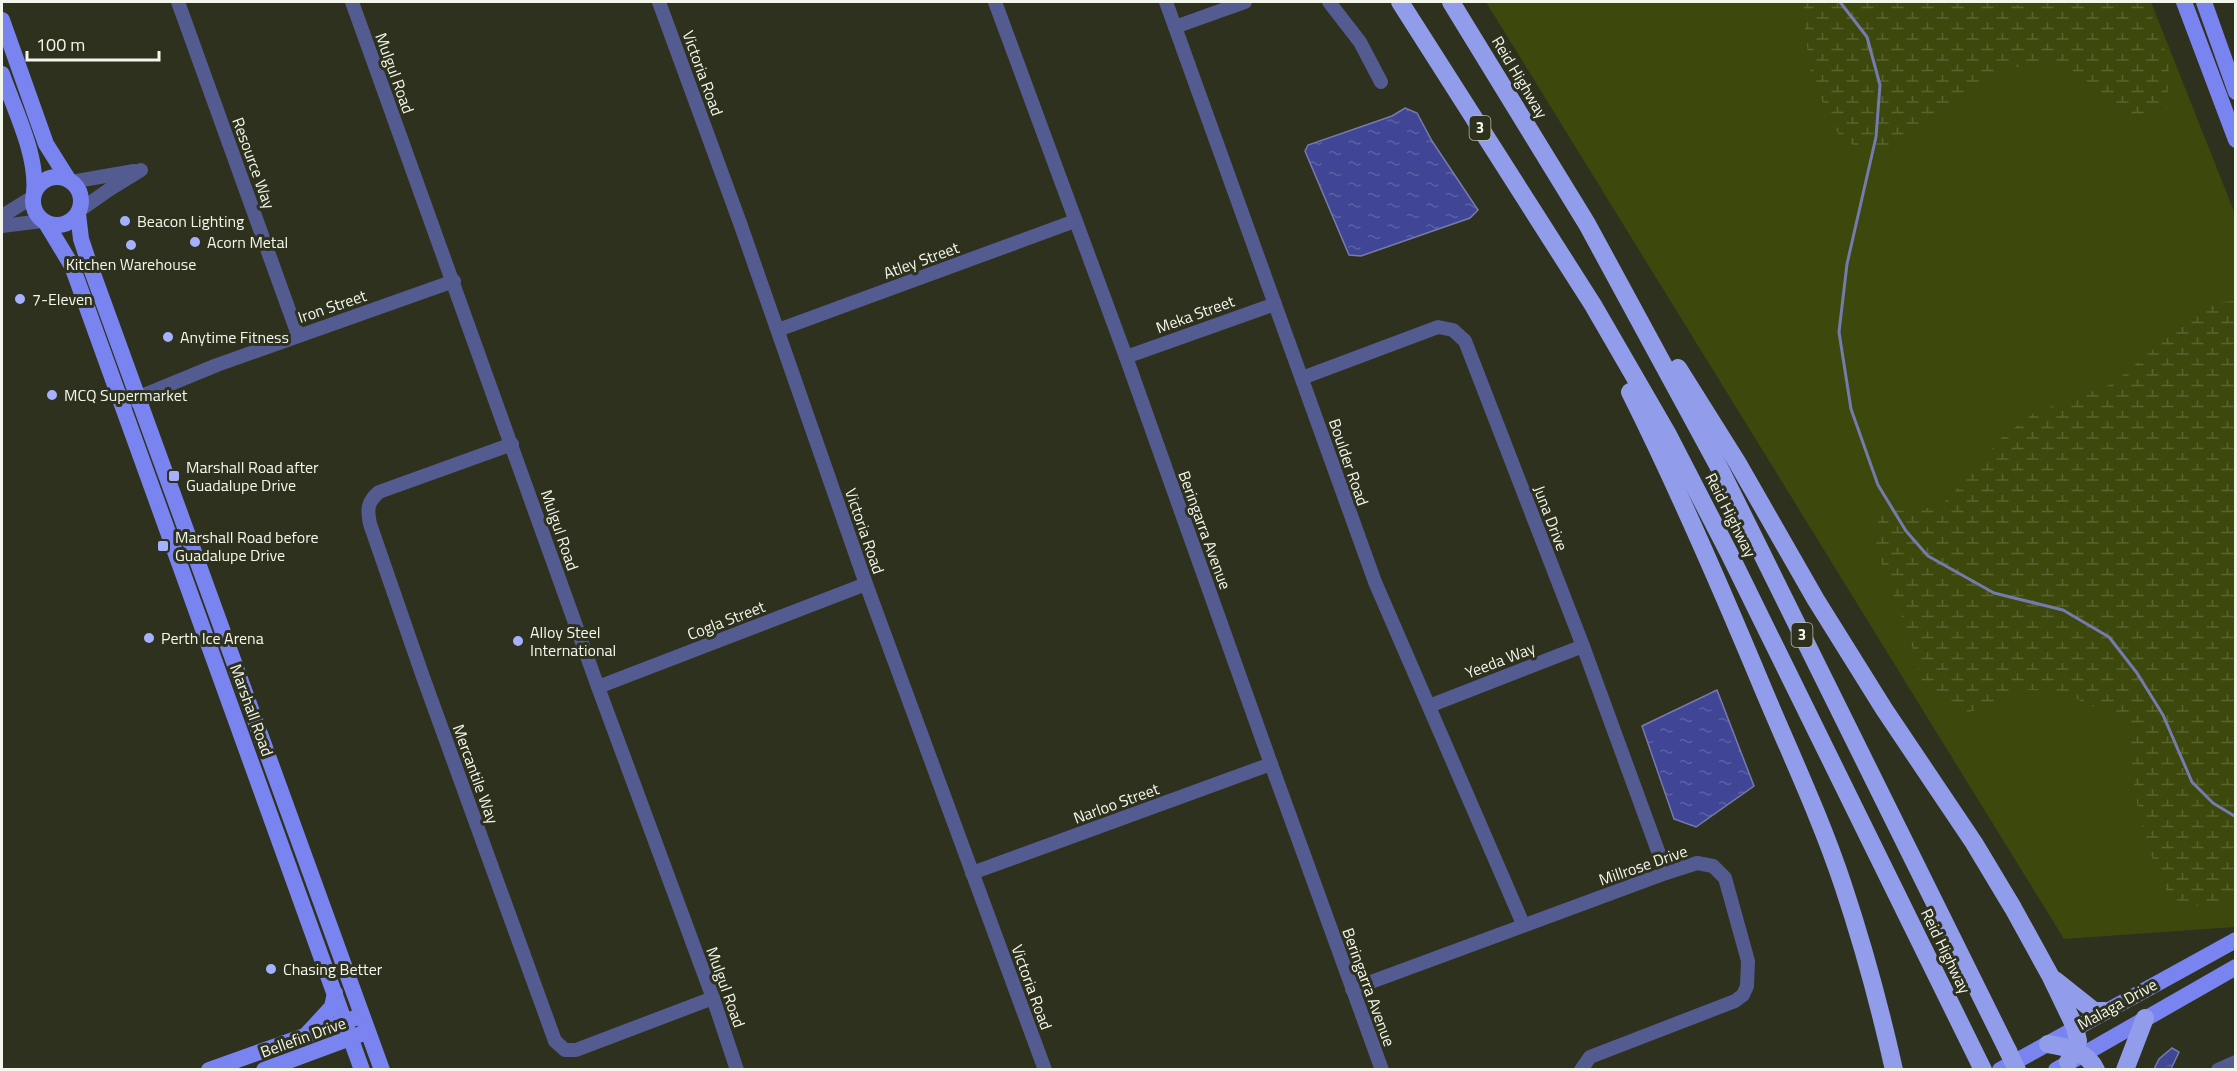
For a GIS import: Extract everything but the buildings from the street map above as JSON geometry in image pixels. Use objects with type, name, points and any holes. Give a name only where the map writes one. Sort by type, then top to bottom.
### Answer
[{"type":"highway","name":"Reid Highway","points":[[1400,2],[1593,305],[1667,433],[1982,1068]]},
{"type":"highway","name":"Reid Highway","points":[[1451,2],[1587,224],[1721,471],[2017,1070]]},
{"type":"highway","points":[[1587,224],[1737,462],[1816,600],[1884,709],[1974,843],[2051,977],[2075,1027],[2078,1041],[2071,1059]]},
{"type":"highway","points":[[1560,254],[1665,463],[1719,583],[1816,814],[1843,884],[1894,1070]]},
{"type":"highway","points":[[2051,977],[2094,1011],[2105,1011]]},
{"type":"highway","points":[[2125,1070],[2145,1018]]},
{"type":"highway","points":[[1885,1032],[1902,1070]]},
{"type":"highway","points":[[2048,1044],[2071,1059],[2096,1070]]},
{"type":"main road","points":[[2184,2],[2232,118],[2235,140]]},
{"type":"main road","points":[[2204,2],[2235,92]]},
{"type":"main road","points":[[2,20],[46,144],[70,181],[78,188],[81,197],[79,212],[72,221],[63,225],[55,226],[44,222],[34,210],[35,180],[28,148],[2,74]]},
{"type":"main road","points":[[33,195],[39,185],[50,178],[59,177],[70,181]]},
{"type":"main road","name":"Marshall Road","points":[[79,212],[81,239],[88,260],[382,1070]]},
{"type":"main road","name":"Marshall Road","points":[[44,222],[72,266],[362,1070]]},
{"type":"main road","name":"Malaga Drive","points":[[2000,1070],[2235,940]]},
{"type":"main road","name":"Malaga Drive","points":[[2071,1059],[2235,967]]},
{"type":"main road","points":[[304,1037],[332,1006],[335,993]]},
{"type":"main road","name":"Bellefin Drive","points":[[264,1070],[325,1047],[362,1016]]},
{"type":"main road","name":"Bellefin Drive","points":[[209,1070],[304,1037],[348,1030],[368,1032]]},
{"type":"main road","points":[[325,1047],[343,1054],[355,1070]]},
{"type":"street","name":"Resource Way","points":[[178,2],[298,335]]},
{"type":"street","name":"Mulgul Road","points":[[352,2],[738,1070]]},
{"type":"street","name":"Victoria Road","points":[[659,2],[778,330],[866,584],[1045,1070]]},
{"type":"street","name":"Beringarra Avenue","points":[[994,2],[1126,357],[1270,764],[1382,1070]]},
{"type":"street","name":"Boulder Road","points":[[1166,2],[1375,582],[1523,924]]},
{"type":"street","points":[[1175,27],[1245,2]]},
{"type":"street","points":[[1329,2],[1360,42],[1381,82]]},
{"type":"street","points":[[70,181],[141,170],[79,212]]},
{"type":"street","points":[[2,216],[33,195]]},
{"type":"street","name":"Atley Street","points":[[778,330],[1075,221]]},
{"type":"street","points":[[2,226],[44,222]]},
{"type":"street","name":"Iron Street","points":[[122,404],[298,335],[454,281]]},
{"type":"street","name":"Meka Street","points":[[1126,357],[1275,304]]},
{"type":"street","name":"Juna Drive","points":[[1302,378],[1438,327],[1453,330],[1465,341],[1583,646],[1666,873]]},
{"type":"street","name":"Mercantile Way","points":[[512,444],[378,492],[370,499],[368,511],[370,524],[423,677],[555,1041],[564,1050],[576,1050],[713,998]]},
{"type":"street","name":"Cogla Street","points":[[598,687],[866,584]]},
{"type":"street","name":"Yeeda Way","points":[[1429,706],[1583,646]]},
{"type":"street","name":"Narloo Street","points":[[972,873],[1270,764]]},
{"type":"street","name":"Millrose Drive","points":[[1352,988],[1666,873],[1697,863],[1713,866],[1725,878],[1748,961],[1748,986],[1743,995],[1735,1001],[1590,1058],[1581,1070]]},
{"type":"street","points":[[2218,1070],[2235,1062]]},
{"type":"green space","points":[[1486,2],[2151,2],[2235,214],[2235,927],[2064,939]]},
{"type":"green space","points":[[1809,2],[1983,2],[2019,5],[2030,2],[2143,2],[2149,8],[2169,62],[2167,109],[2137,119],[2060,61],[2016,67],[1942,112],[1896,145],[1858,148],[1839,135],[1812,81],[1805,32],[1804,5]]},
{"type":"green space","points":[[2235,301],[2235,902],[2200,906],[2183,903],[2169,894],[2153,860],[2137,803],[2132,763],[2131,724],[2059,691],[2027,690],[1992,706],[1968,712],[1923,689],[1911,642],[1875,546],[1879,513],[1916,508],[1939,508],[2000,439],[2034,413],[2112,384],[2209,303]]},
{"type":"water","points":[[1405,108],[1417,113],[1432,141],[1478,210],[1470,218],[1361,256],[1349,255],[1305,151],[1308,145],[1392,116]]},
{"type":"water","points":[[1717,690],[1754,786],[1696,827],[1674,819],[1642,726]]},
{"type":"water","points":[[2172,1048],[2179,1052],[2171,1069],[2154,1069],[2159,1059]]},
{"type":"waterway","points":[[1840,2],[1867,37],[1880,85],[1876,137],[1847,264],[1839,332],[1851,409],[1878,485],[1906,531],[1928,556],[1994,593],[2063,610],[2109,637],[2137,673],[2163,715],[2192,782],[2213,803],[2236,817]]},
{"type":"place","name":"Beacon Lighting","points":[[125,221]]},
{"type":"place","name":"Acorn Metal","points":[[195,242]]},
{"type":"place","name":"Kitchen Warehouse","points":[[131,245]]},
{"type":"place","name":"7-Eleven","points":[[20,299]]},
{"type":"place","name":"Anytime Fitness","points":[[168,337]]},
{"type":"place","name":"MCQ Supermarket","points":[[52,395]]},
{"type":"place","name":"Marshall Road after Guadalupe Drive","points":[[174,476]]},
{"type":"place","name":"Marshall Road before Guadalupe Drive","points":[[163,546]]},
{"type":"place","name":"Perth Ice Arena","points":[[149,638]]},
{"type":"place","name":"Alloy Steel International","points":[[518,641]]},
{"type":"place","name":"Chasing Better","points":[[271,969]]}]
